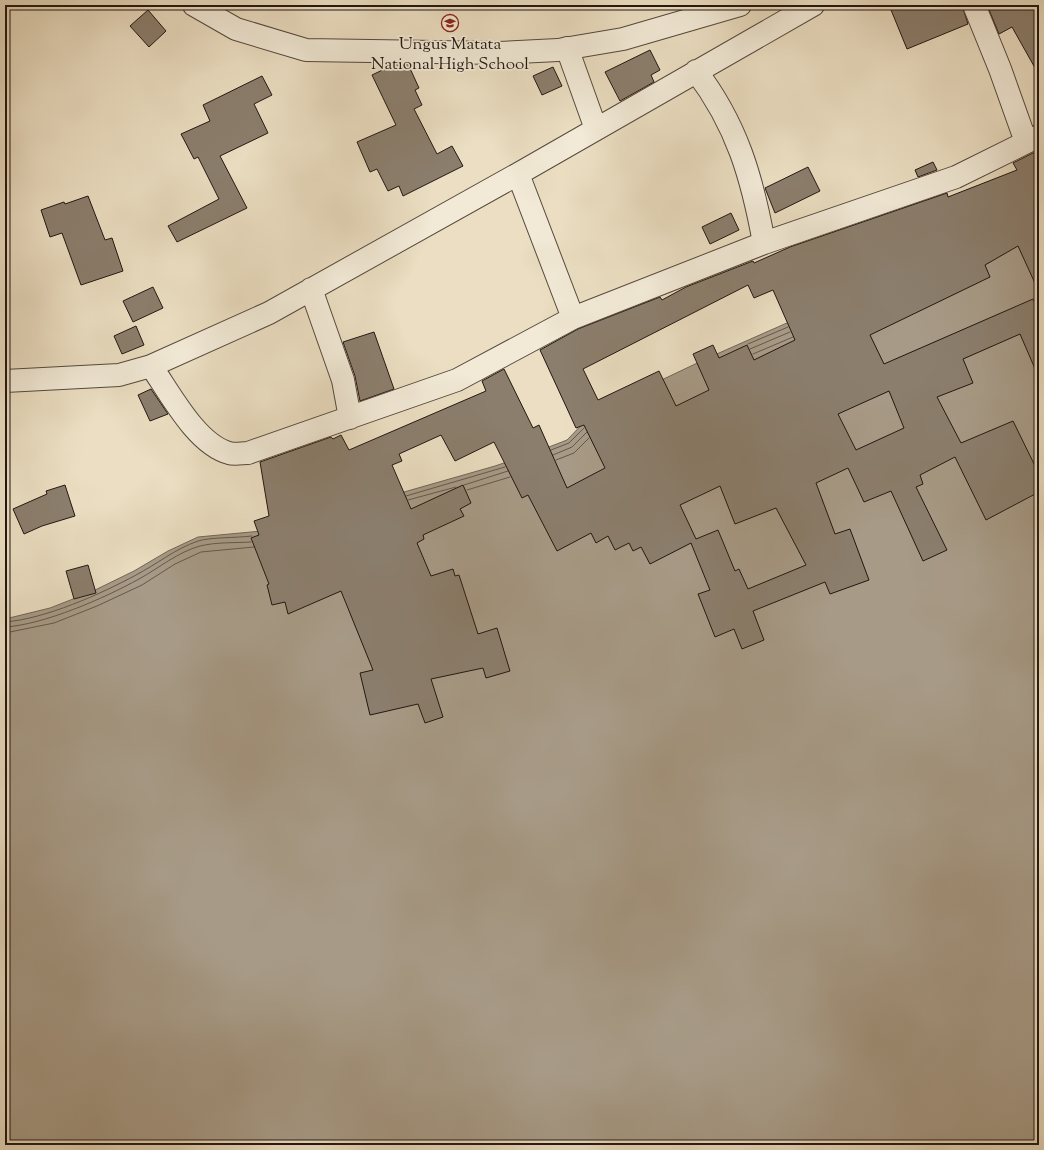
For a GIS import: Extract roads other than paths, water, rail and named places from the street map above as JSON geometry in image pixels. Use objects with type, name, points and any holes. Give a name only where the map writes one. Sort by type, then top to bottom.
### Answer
[{"type":"street","points":[[194,5],[236,29],[306,50],[499,53],[567,48],[623,38],[712,9],[740,5]]},
{"type":"street","points":[[5,381],[119,375],[151,366],[269,313],[518,174],[813,5]]},
{"type":"street","points":[[151,366],[184,415],[205,438],[217,448],[231,454],[248,453],[458,380],[573,318],[764,243],[944,181],[1033,139],[1000,69],[974,5]]},
{"type":"street","points":[[567,48],[596,129]]},
{"type":"street","points":[[696,71],[712,92],[745,158],[757,204],[764,243]]},
{"type":"street","points":[[518,174],[573,318]]},
{"type":"street","points":[[311,289],[343,380],[350,418]]},
{"type":"water","points":[[1039,238],[1039,1145],[5,1145],[5,619],[50,608],[91,592],[134,571],[168,551],[198,537],[304,527],[390,496],[495,466],[536,452],[567,440],[594,412],[710,357],[875,284]]},
{"type":"place","name":"Ungus Matata National High School","points":[[450,23]]}]
